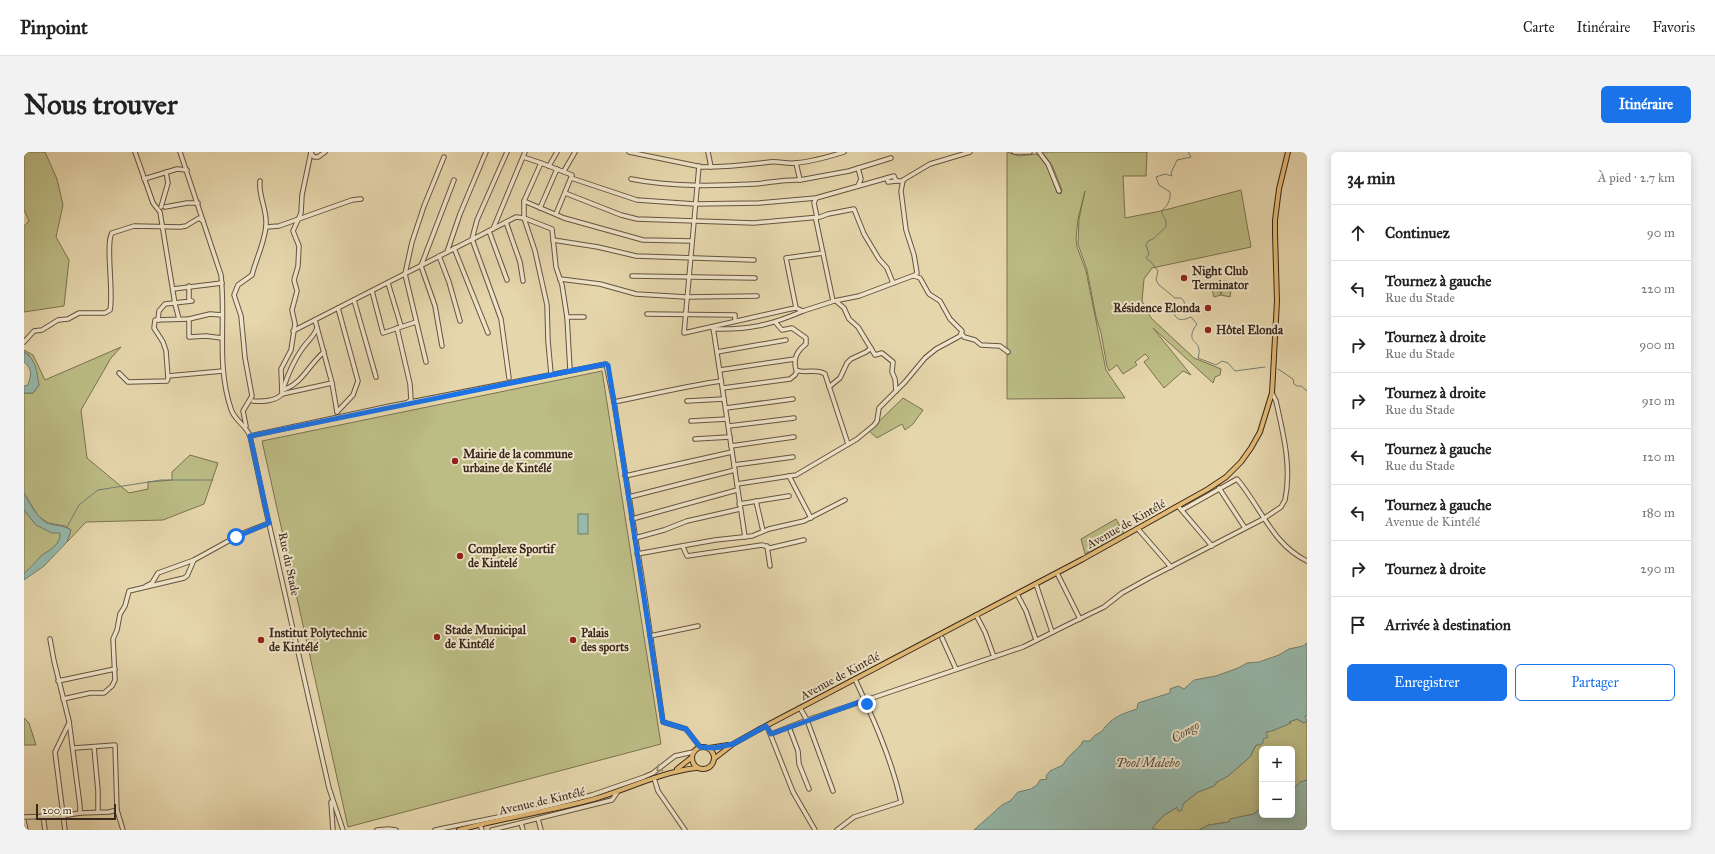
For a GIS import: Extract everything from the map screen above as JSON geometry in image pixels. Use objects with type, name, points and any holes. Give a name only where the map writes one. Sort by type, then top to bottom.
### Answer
[{"type":"main road","name":"Avenue de Kintélé","points":[[459,830],[560,808],[618,791],[673,771],[696,768],[704,770],[709,769],[715,758],[733,744],[976,615],[1057,574],[1138,529],[1221,480],[1241,462],[1251,448],[1260,432],[1272,393],[1277,301],[1275,227],[1279,189],[1288,152]]},
{"type":"main road","name":"Avenue de Kintélé","points":[[700,747],[709,748],[733,744]]},
{"type":"main road","points":[[696,768],[691,758],[693,752],[700,747]]},
{"type":"main road","points":[[709,748],[715,758]]},
{"type":"main road","name":"Avenue de Kintélé","points":[[673,771],[691,758]]},
{"type":"street","points":[[135,152],[153,203],[160,212],[175,304],[179,319]]},
{"type":"street","points":[[180,152],[204,221],[222,283],[223,371],[226,393],[233,415],[246,427]]},
{"type":"street","points":[[311,152],[314,157],[318,157],[325,152]]},
{"type":"street","points":[[283,391],[281,369],[291,350],[294,324],[292,305],[297,291],[294,280],[298,266],[299,246],[293,231],[299,218],[311,152]]},
{"type":"street","points":[[447,252],[460,214],[486,152]]},
{"type":"street","points":[[506,152],[478,220],[472,239],[501,319],[509,378]]},
{"type":"street","points":[[493,229],[525,152]]},
{"type":"street","points":[[549,166],[557,152]]},
{"type":"street","points":[[564,172],[575,152]]},
{"type":"street","points":[[629,152],[711,167],[769,162],[796,163],[842,152]]},
{"type":"street","points":[[708,152],[711,167]]},
{"type":"street","points":[[571,178],[637,200],[695,204],[758,203],[816,198],[894,176],[896,181],[903,181],[920,168],[970,152]]},
{"type":"street","points":[[1014,152],[1030,152]]},
{"type":"street","points":[[1038,152],[1048,164],[1059,191]]},
{"type":"street","points":[[426,362],[405,274],[414,235],[444,157]]},
{"type":"street","points":[[523,157],[572,175],[556,214]]},
{"type":"street","points":[[631,179],[654,183],[697,185],[752,184],[800,180],[858,168],[890,158]]},
{"type":"street","points":[[541,163],[524,202],[524,218],[535,251],[547,305],[551,374]]},
{"type":"street","points":[[796,163],[800,180]]},
{"type":"street","points":[[699,166],[686,297],[684,333],[713,328],[735,321],[796,308],[803,311]]},
{"type":"street","points":[[858,168],[861,179],[858,186]]},
{"type":"street","points":[[144,179],[177,169],[186,170]]},
{"type":"street","points":[[540,208],[557,169]]},
{"type":"street","points":[[166,172],[168,183],[163,207],[187,203],[198,203]]},
{"type":"street","points":[[442,346],[435,306],[421,266],[454,180]]},
{"type":"street","points":[[246,427],[243,411],[252,396],[245,358],[241,316],[234,295],[238,285],[252,275],[266,227],[260,181]]},
{"type":"street","points":[[903,181],[901,192],[906,230],[916,264],[917,273],[914,276]]},
{"type":"street","points":[[565,194],[629,217],[693,222],[754,223],[815,218],[854,209],[864,234],[879,259],[887,268],[893,283]]},
{"type":"street","points":[[816,198],[814,203],[815,218],[834,301],[844,308],[849,319],[856,324],[875,355],[882,353],[893,362],[892,372],[895,379],[896,391]]},
{"type":"street","points":[[266,227],[279,226],[352,200],[361,199]]},
{"type":"street","points":[[524,202],[556,214],[643,240],[692,241]]},
{"type":"street","points":[[293,331],[372,292],[516,217],[524,218],[552,229],[556,267],[560,279],[567,317],[570,370]]},
{"type":"street","points":[[24,342],[34,331],[42,330],[58,320],[68,319],[79,313],[108,312],[110,310],[112,296],[110,235],[116,231],[134,226],[183,227],[199,218],[204,221]]},
{"type":"street","points":[[506,222],[520,262],[523,281]]},
{"type":"street","points":[[489,231],[507,280]]},
{"type":"street","points":[[553,240],[598,247],[636,256],[754,260]]},
{"type":"street","points":[[454,248],[488,334]]},
{"type":"street","points":[[796,308],[786,258],[823,253]]},
{"type":"street","points":[[440,256],[460,321]]},
{"type":"street","points":[[632,276],[755,278]]},
{"type":"street","points":[[713,328],[730,330],[776,323],[803,311],[834,301],[859,296],[914,276],[920,278],[929,294],[940,301],[945,312],[960,329],[964,337],[975,340],[981,345],[1000,346],[1008,352]]},
{"type":"street","points":[[560,279],[600,284],[636,294],[686,297],[757,296]]},
{"type":"street","points":[[173,289],[222,283]]},
{"type":"street","points":[[388,283],[399,327],[410,384],[411,400],[406,403]]},
{"type":"street","points":[[158,320],[159,311],[165,304],[192,301],[189,300],[189,286]]},
{"type":"street","points":[[372,292],[383,333],[416,322]]},
{"type":"street","points":[[354,300],[376,377]]},
{"type":"street","points":[[337,412],[353,395],[358,381],[338,308]]},
{"type":"street","points":[[119,373],[128,382],[167,381],[166,351],[163,342],[154,328],[154,322],[158,320],[188,319],[210,314],[222,315]]},
{"type":"street","points":[[647,314],[685,316],[735,315],[735,321]]},
{"type":"street","points":[[567,317],[584,316]]},
{"type":"street","points":[[188,319],[189,338],[206,336],[222,338]]},
{"type":"street","points":[[315,320],[332,383],[338,417]]},
{"type":"street","points":[[776,323],[782,330],[792,328],[806,338],[806,344],[798,350],[795,359],[795,367],[797,371]]},
{"type":"street","points":[[253,401],[265,401],[279,397],[302,349],[314,335],[317,328]]},
{"type":"street","points":[[713,328],[745,537]]},
{"type":"street","points":[[737,484],[796,475],[848,444],[874,425],[877,420],[879,408],[925,358],[962,334]]},
{"type":"street","points":[[717,352],[786,340]]},
{"type":"street","points":[[829,387],[834,381],[840,378],[847,363],[851,359],[871,348]]},
{"type":"street","points":[[283,391],[302,378],[318,357],[324,352]]},
{"type":"street","points":[[720,370],[795,359]]},
{"type":"street","points":[[250,436],[406,403],[606,364],[614,402],[663,722],[686,729],[700,747]]},
{"type":"street","points":[[168,376],[223,371]]},
{"type":"street","points":[[797,371],[822,372],[825,374],[848,444]]},
{"type":"street","points":[[723,388],[790,379],[797,371]]},
{"type":"street","points":[[826,377],[834,381]]},
{"type":"street","points":[[614,402],[663,393],[683,386],[722,381]]},
{"type":"street","points":[[283,391],[332,383]]},
{"type":"street","points":[[771,734],[807,720],[1023,647],[1104,608],[1122,593],[1263,519],[1282,505],[1285,498],[1287,481],[1287,454],[1276,401],[1272,393]]},
{"type":"street","points":[[687,401],[724,399]]},
{"type":"street","points":[[726,408],[793,399]]},
{"type":"street","points":[[729,426],[794,418]]},
{"type":"street","points":[[691,421],[727,419]]},
{"type":"street","name":"Rue du Stade","points":[[246,427],[250,436],[331,795],[343,830]]},
{"type":"street","points":[[695,439],[730,437]]},
{"type":"street","points":[[731,446],[794,437]]},
{"type":"street","points":[[625,476],[732,452]]},
{"type":"street","points":[[734,465],[793,457]]},
{"type":"street","points":[[629,497],[735,470]]},
{"type":"street","points":[[789,476],[811,518]]},
{"type":"street","points":[[1182,510],[1236,479],[1263,519],[1290,550],[1307,562]]},
{"type":"street","points":[[1219,488],[1245,528]]},
{"type":"street","points":[[632,519],[737,490]]},
{"type":"street","points":[[739,504],[789,496]]},
{"type":"street","points":[[638,554],[715,540],[745,537],[811,518],[845,500]]},
{"type":"street","points":[[756,501],[764,531]]},
{"type":"street","points":[[1178,506],[1212,546]]},
{"type":"street","points":[[635,538],[664,530],[687,521],[740,509]]},
{"type":"street","points":[[63,699],[90,693],[104,693],[115,683],[113,639],[117,630],[120,614],[125,606],[129,591],[152,583],[158,574],[194,560],[242,533],[269,523]]},
{"type":"street","points":[[1138,529],[1171,567]]},
{"type":"street","points":[[683,547],[687,556],[762,545],[772,547],[804,540]]},
{"type":"street","points":[[767,546],[770,566]]},
{"type":"street","points":[[143,587],[161,585],[184,578],[187,576],[194,560]]},
{"type":"street","points":[[1057,574],[1080,619]]},
{"type":"street","points":[[1036,584],[1052,632]]},
{"type":"street","points":[[1017,594],[1026,611],[1036,640]]},
{"type":"street","points":[[976,615],[985,632],[994,657]]},
{"type":"street","points":[[650,636],[698,626]]},
{"type":"street","points":[[942,638],[956,669]]},
{"type":"street","points":[[50,639],[58,681],[69,721],[74,748],[80,813]]},
{"type":"street","points":[[58,681],[115,670]]},
{"type":"street","points":[[837,830],[854,817],[901,802],[888,761],[865,700],[855,679]]},
{"type":"street","points":[[800,708],[807,720],[833,791]]},
{"type":"street","points":[[65,830],[55,752],[69,721]]},
{"type":"street","points":[[766,726],[771,734],[795,796],[815,830]]},
{"type":"street","points":[[789,727],[798,751],[799,764],[809,789]]},
{"type":"street","points":[[74,748],[114,744],[116,746],[117,810],[123,830]]},
{"type":"street","points":[[94,747],[98,791],[98,812]]},
{"type":"street","points":[[435,830],[532,810],[592,795],[644,777],[653,773],[675,756],[693,752]]},
{"type":"street","points":[[654,778],[658,790],[685,830]]},
{"type":"street","points":[[492,830],[501,829],[612,800],[618,791]]},
{"type":"street","name":"Rue du Stade","points":[[331,795],[333,830]]},
{"type":"street","points":[[24,817],[62,816],[117,810]]},
{"type":"street","points":[[43,816],[45,830]]},
{"type":"street","points":[[538,819],[541,830]]},
{"type":"street","points":[[24,821],[26,830]]},
{"type":"street","points":[[521,823],[523,830]]},
{"type":"street","points":[[480,825],[482,830]]},
{"type":"street","points":[[377,830],[396,830]]},
{"type":"green space","points":[[24,152],[45,152],[57,179],[63,205],[56,237],[69,260],[64,306],[24,312],[24,226],[29,221],[24,210]]},
{"type":"green space","points":[[1007,152],[1019,156],[1036,154],[1040,156],[1046,163],[1057,193],[1061,194],[1062,190],[1052,165],[1042,152],[1147,152],[1146,176],[1123,176],[1125,218],[1161,211],[1241,190],[1251,247],[1152,268],[1144,279],[1142,301],[1151,318],[1194,358],[1221,369],[1220,375],[1215,377],[1213,383],[1153,328],[1191,375],[1183,371],[1164,388],[1144,362],[1149,358],[1145,354],[1135,362],[1137,365],[1123,374],[1117,365],[1109,371],[1096,317],[1087,270],[1078,244],[1079,219],[1085,191],[1078,219],[1076,239],[1077,247],[1086,271],[1106,370],[1125,398],[1007,399]]},
{"type":"green space","points":[[1223,281],[1232,282],[1230,297],[1221,295]]},
{"type":"green space","points":[[1217,284],[1221,295],[1214,297],[1211,286]]},
{"type":"green space","points":[[121,347],[111,358],[81,410],[87,458],[129,493],[148,489],[148,482],[172,480],[172,472],[190,455],[218,463],[204,504],[163,520],[86,522],[67,542],[71,530],[65,526],[48,523],[38,516],[24,493],[24,393],[33,393],[39,385],[29,355],[24,352],[24,350],[33,355],[45,380]]},
{"type":"green space","name":"Complexe Sportif de Kintelé","points":[[602,371],[661,744],[348,827],[262,441]]},
{"type":"green space","points":[[903,398],[923,410],[913,424],[905,430],[902,424],[877,438],[869,431]]},
{"type":"green space","points":[[24,510],[36,525],[60,533],[60,538],[56,546],[40,557],[31,569],[24,573]]},
{"type":"green space","points":[[1116,519],[1124,534],[1085,554],[1081,539]]},
{"type":"green space","points":[[24,718],[29,723],[36,745],[24,745]]},
{"type":"green space","points":[[1297,719],[1304,723],[1307,721],[1307,780],[1295,788],[1295,746],[1259,746],[1259,810],[1254,814],[1231,819],[1229,822],[1209,825],[1199,830],[1158,830],[1152,828],[1163,816],[1198,792],[1214,786],[1217,782],[1228,776],[1250,757],[1256,745],[1263,739],[1266,732]]},
{"type":"water","points":[[24,352],[31,358],[37,371],[39,385],[33,393],[24,393],[24,386],[28,385],[30,378],[30,370],[24,362]]},
{"type":"water","points":[[24,493],[34,510],[43,520],[47,523],[71,530],[67,542],[44,566],[24,580],[24,573],[56,544],[60,537],[60,533],[52,533],[36,525],[24,510]]},
{"type":"water","points":[[578,514],[588,514],[588,534],[578,534]]},
{"type":"water","name":"Pool Malebo","points":[[1307,643],[1307,716],[1305,716],[1307,721],[1304,723],[1297,719],[1272,731],[1266,732],[1268,737],[1263,739],[1263,743],[1260,745],[1256,745],[1250,757],[1228,776],[1217,782],[1214,786],[1198,792],[1184,803],[1181,811],[1178,811],[1177,807],[1163,816],[1152,828],[1158,830],[974,830],[1002,805],[1010,801],[1018,792],[1031,789],[1037,785],[1040,780],[1047,779],[1046,776],[1050,771],[1063,765],[1067,758],[1083,741],[1090,741],[1103,731],[1105,726],[1116,717],[1137,709],[1138,703],[1170,693],[1170,689],[1178,686],[1184,689],[1194,680],[1216,676],[1247,663],[1259,662],[1279,655],[1289,649],[1303,646]]},
{"type":"water","points":[[1307,780],[1307,830],[1199,830],[1209,825],[1229,822],[1230,819],[1254,814],[1259,810],[1259,818],[1295,818],[1295,788],[1300,782]]},
{"type":"waterway","points":[[1188,152],[1191,157],[1177,160],[1171,173],[1172,176],[1165,174],[1156,177],[1159,185],[1170,192],[1170,198],[1167,205],[1161,211],[1166,221],[1166,227],[1153,239],[1148,241],[1146,245],[1149,254],[1146,258],[1158,271],[1156,280],[1159,285],[1175,298],[1181,298],[1184,301],[1185,308],[1176,311],[1174,314],[1176,317],[1181,320],[1191,317],[1197,324],[1192,332],[1192,337],[1199,348],[1198,358],[1216,365],[1222,361],[1228,363],[1235,371],[1265,367]]},
{"type":"waterway","points":[[1278,369],[1293,379],[1294,384],[1301,386],[1307,391]]},
{"type":"waterway","points":[[67,527],[79,505],[98,490],[161,480],[213,480]]},
{"type":"place","name":"Night Club Terminator","points":[[1184,278]]},
{"type":"place","name":"Résidence Elonda","points":[[1208,308]]},
{"type":"place","name":"Hôtel Elonda","points":[[1208,330]]},
{"type":"place","name":"Mairie de la commune urbaine de Kintélé","points":[[455,461]]},
{"type":"place","name":"Complexe Sportif de Kintelé","points":[[460,556]]},
{"type":"place","name":"Stade Municipal de Kintélé","points":[[437,637]]},
{"type":"place","name":"Institut Polytechnic de Kintélé","points":[[261,640]]},
{"type":"place","name":"Palais des sports","points":[[573,640]]},
{"type":"route","points":[[236,537],[242,533],[269,523],[250,436],[390,406],[606,364],[608,365],[614,402],[663,722],[686,729],[700,747],[714,748],[733,744],[766,726],[771,734],[865,700],[867,704]]},
{"type":"water label","name":"Congo","points":[[1185,731]]}]
